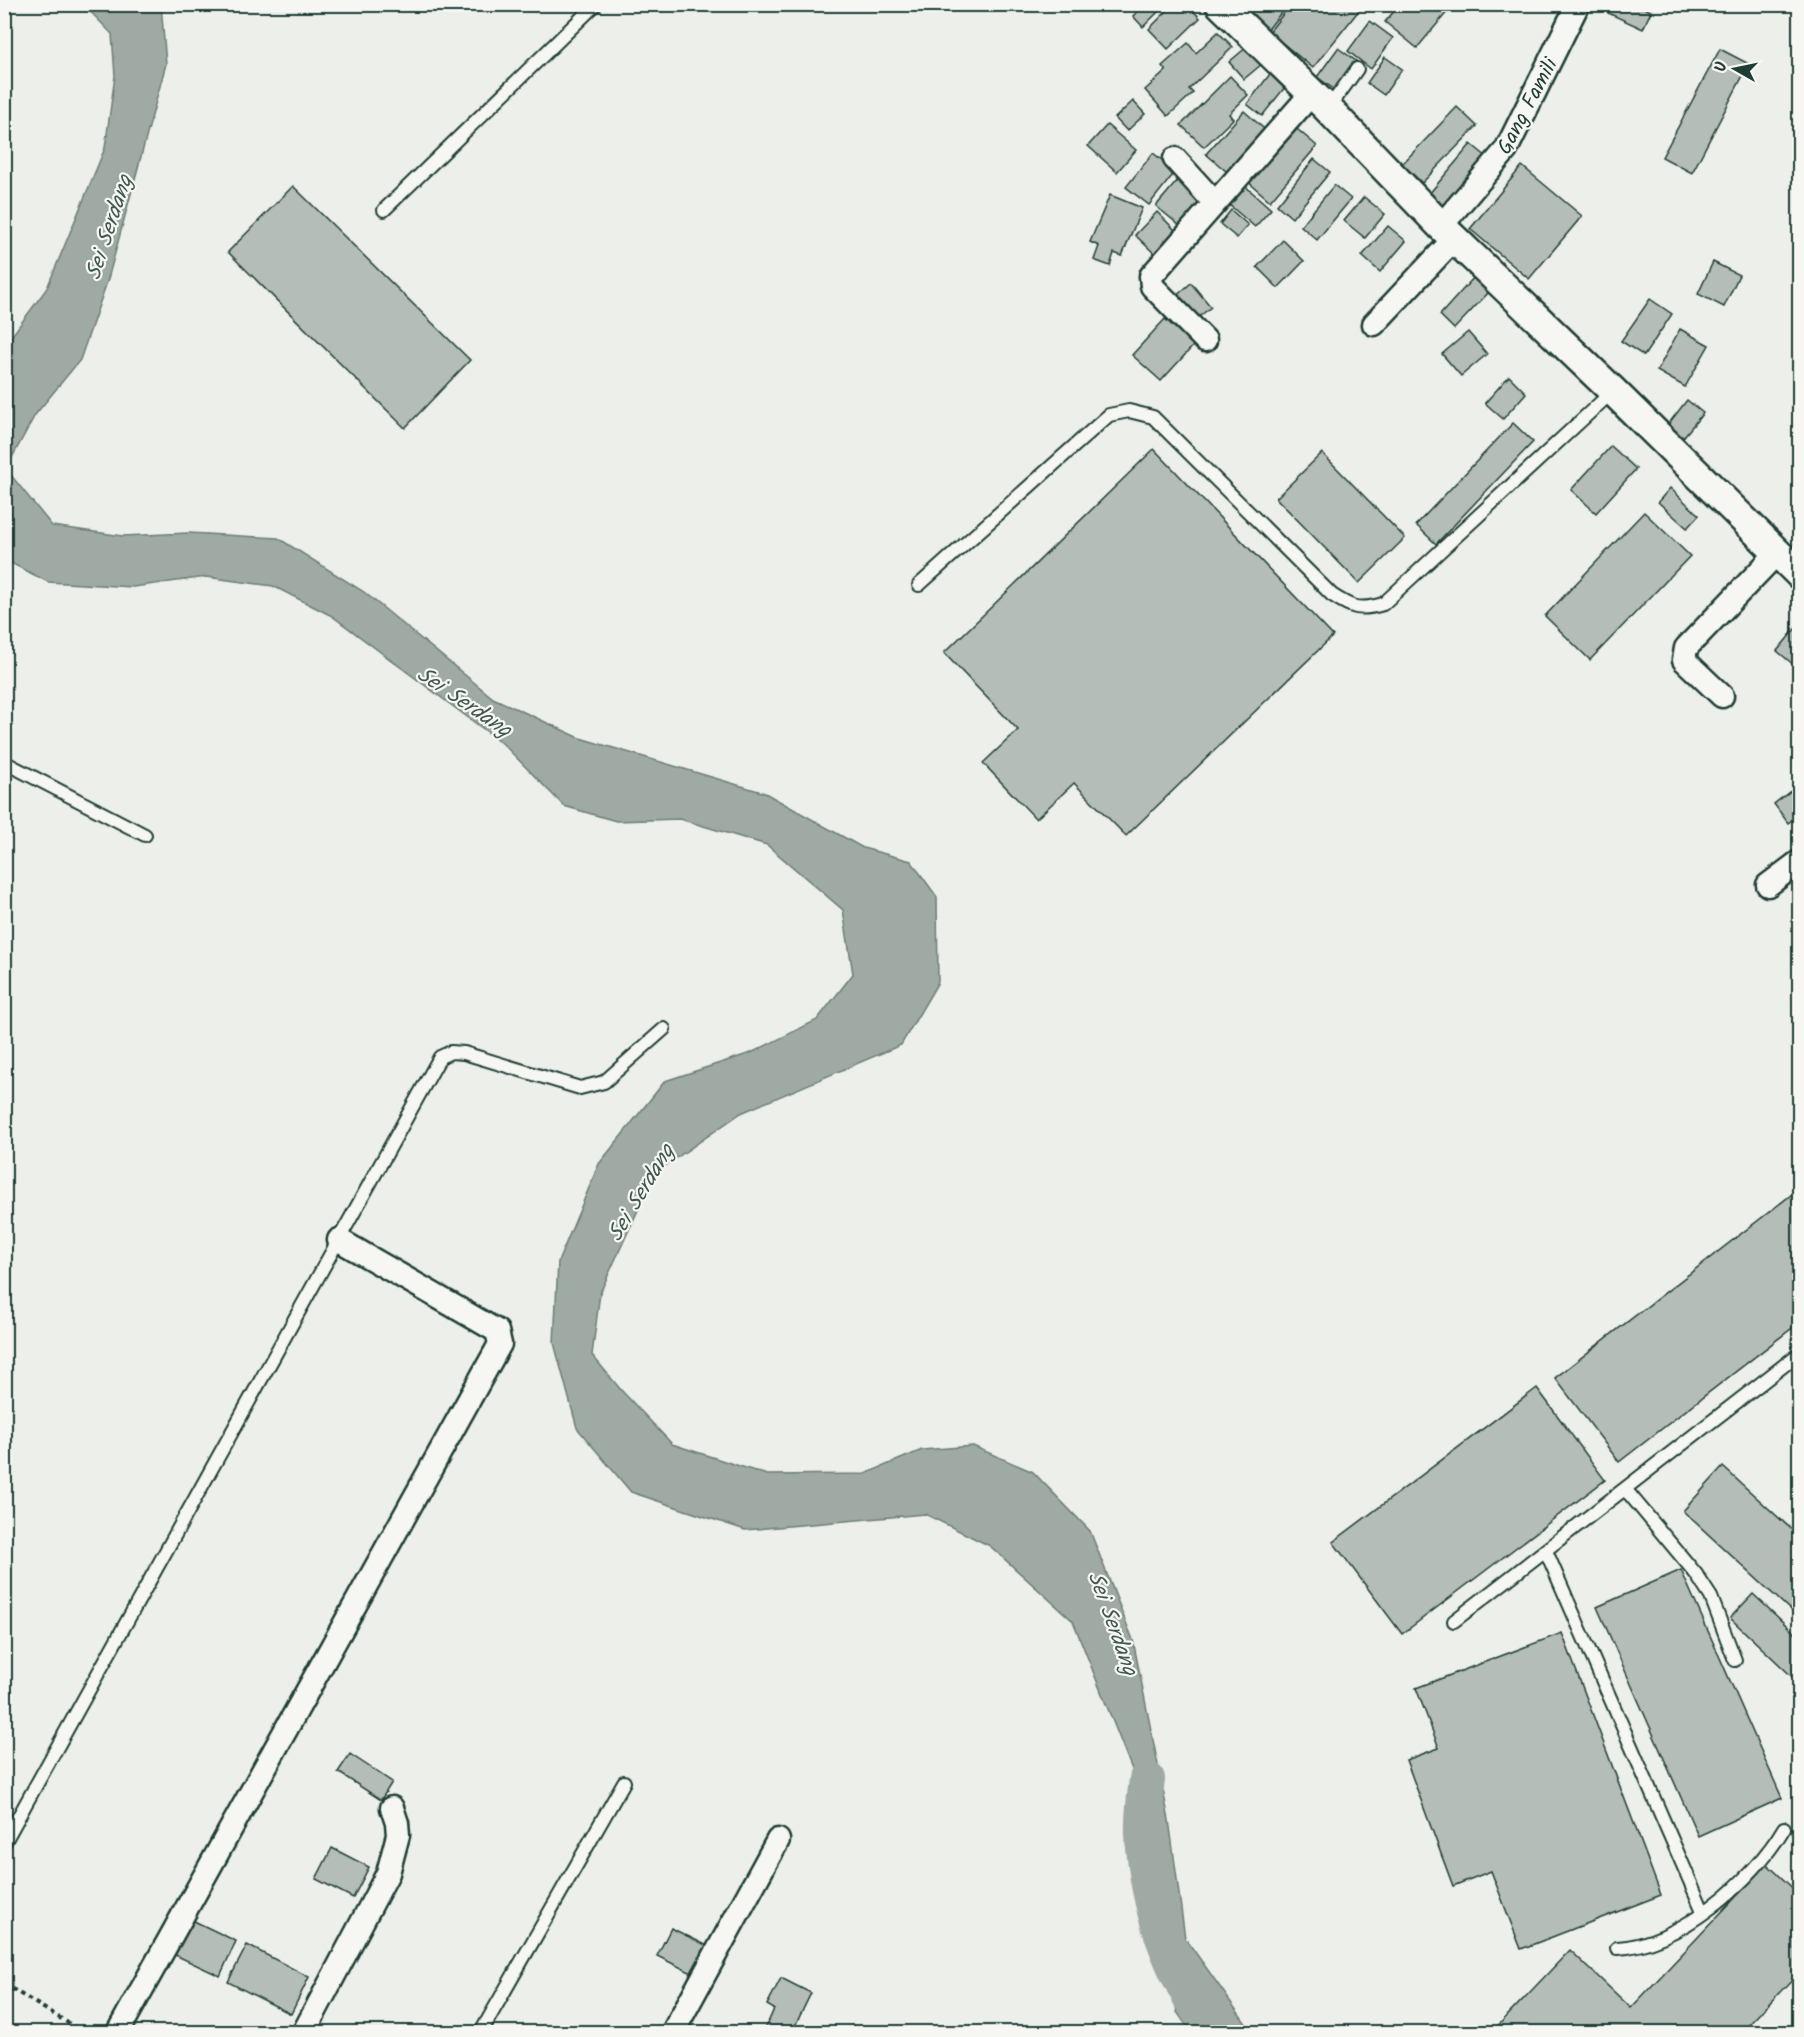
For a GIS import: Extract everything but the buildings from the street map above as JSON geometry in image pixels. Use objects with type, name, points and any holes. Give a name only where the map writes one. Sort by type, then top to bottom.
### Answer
[{"type":"street","points":[[1220,4],[1320,101],[1448,232],[1800,575]]},
{"type":"street","name":"Gang Famili","points":[[1374,324],[1448,232],[1506,150],[1578,4]]},
{"type":"street","points":[[1205,340],[1171,307],[1150,279],[1156,268],[1214,202],[1320,101]]},
{"type":"street","points":[[1175,159],[1214,202]]},
{"type":"street","points":[[1722,696],[1684,660],[1686,648],[1692,639],[1777,553]]},
{"type":"street","points":[[1768,885],[1800,861]]},
{"type":"street","points":[[118,2032],[500,1344],[497,1331],[339,1240]]},
{"type":"street","points":[[304,2032],[388,1873],[398,1835],[392,1808]]},
{"type":"street","points":[[673,2032],[778,1840]]},
{"type":"lane","points":[[384,210],[596,4]]},
{"type":"lane","points":[[1320,101],[1357,69]]},
{"type":"lane","points":[[919,585],[1109,415],[1129,411],[1153,417],[1332,595],[1353,608],[1383,604],[1613,391]]},
{"type":"lane","points":[[4,762],[145,835]]},
{"type":"lane","points":[[4,1843],[440,1057],[451,1052],[464,1053],[580,1088],[604,1082],[664,1029]]},
{"type":"lane","points":[[1454,1621],[1800,1353]]},
{"type":"lane","points":[[1626,1490],[1696,1574],[1711,1597],[1735,1660]]},
{"type":"lane","points":[[1546,1551],[1703,1911]]},
{"type":"lane","points":[[481,2032],[624,1782]]},
{"type":"lane","points":[[1617,1947],[1637,1947],[1657,1941],[1722,1899],[1760,1861],[1784,1828]]},
{"type":"path","points":[[4,1984],[83,2032]]},
{"type":"water","points":[[84,5],[161,5],[166,64],[108,279],[80,360],[35,415],[6,469],[52,526],[123,536],[189,533],[278,538],[364,592],[493,698],[580,738],[765,793],[863,848],[911,861],[937,897],[938,982],[901,1045],[741,1113],[655,1173],[600,1293],[592,1355],[621,1390],[672,1444],[767,1475],[865,1474],[922,1450],[973,1446],[1033,1472],[1090,1531],[1133,1640],[1169,1820],[1185,1938],[1252,2032],[1191,2032],[1177,2012],[1133,1772],[1073,1621],[990,1546],[925,1514],[745,1530],[631,1492],[577,1428],[554,1343],[558,1262],[599,1164],[665,1081],[751,1053],[817,1020],[853,974],[843,910],[767,845],[680,819],[616,821],[564,806],[502,743],[332,616],[273,586],[206,577],[133,587],[48,582],[5,560],[5,345],[47,288],[105,148],[115,76],[112,34]]},
{"type":"waterway","name":"Sei Serdang","points":[[1147,1779],[1143,1834],[1145,1861],[1156,1913],[1163,1938],[1184,1986],[1213,2032]]}]
